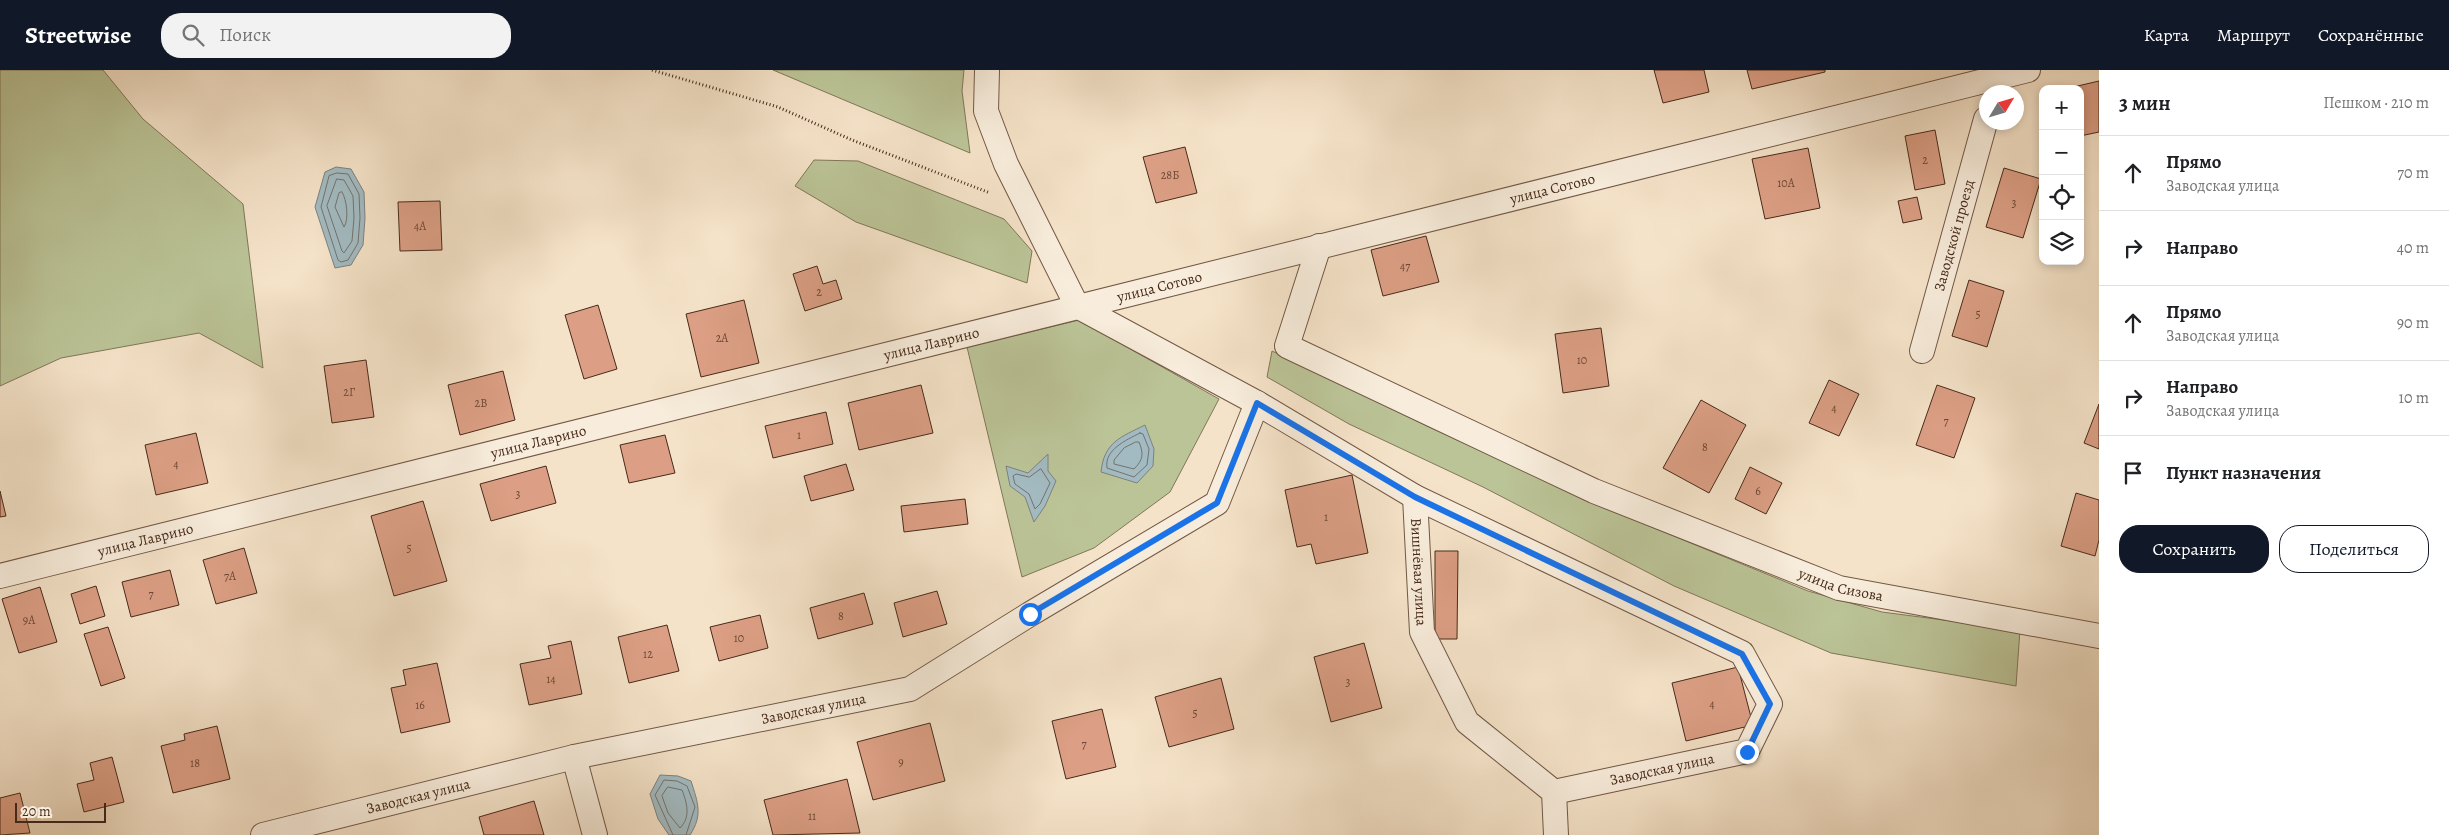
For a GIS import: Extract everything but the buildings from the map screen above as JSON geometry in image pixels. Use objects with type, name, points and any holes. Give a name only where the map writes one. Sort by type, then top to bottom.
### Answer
[{"type":"street","points":[[987,70],[986,111],[1006,164],[1077,306],[1257,403],[1415,497]]},
{"type":"street","name":"улица Сотово","points":[[1998,85],[2028,70]]},
{"type":"street","name":"улица Сотово","points":[[1077,306],[1319,246],[1979,90]]},
{"type":"street","name":"Заводской проезд","points":[[1922,351],[1983,130]]},
{"type":"street","name":"улица Сизова","points":[[1319,246],[1287,346],[1594,491],[1839,588],[2099,636]]},
{"type":"street","name":"улица Лаврино","points":[[0,576],[1077,306]]},
{"type":"street","name":"Заводская улица","points":[[263,835],[574,757],[910,689],[1030,614],[1217,503],[1257,403]]},
{"type":"street","name":"Заводская улица","points":[[1415,497],[1742,654],[1770,704],[1747,752],[1554,792]]},
{"type":"street","name":"Вишнёвая улица","points":[[1415,497],[1422,632],[1467,722],[1554,792]]},
{"type":"street","points":[[574,757],[595,835]]},
{"type":"street","points":[[1554,792],[1556,835]]},
{"type":"path","points":[[652,70],[778,107],[852,140],[1028,208]]},
{"type":"green space","points":[[0,70],[103,70],[143,119],[243,204],[263,368],[199,333],[61,358],[0,386]]},
{"type":"green space","points":[[773,70],[964,70],[962,91],[970,153]]},
{"type":"green space","points":[[814,160],[858,161],[1004,219],[1032,251],[1027,283],[856,222],[795,186]]},
{"type":"green space","points":[[1079,320],[1219,399],[1170,492],[1094,548],[1022,577],[967,347]]},
{"type":"green space","points":[[1272,351],[1431,428],[1610,510],[1808,591],[1882,612],[2020,630],[2016,686],[1831,653],[1674,586],[1483,487],[1349,424],[1267,377]]},
{"type":"water","points":[[336,167],[351,169],[364,192],[365,218],[363,245],[351,265],[335,268],[315,207],[325,172]]},
{"type":"water","points":[[1145,425],[1154,449],[1153,466],[1137,483],[1101,472],[1103,462],[1110,447],[1121,437]]},
{"type":"water","points":[[1048,454],[1048,471],[1056,481],[1045,506],[1034,522],[1025,497],[1010,486],[1006,466],[1028,473]]},
{"type":"water","points":[[660,775],[678,776],[691,781],[696,796],[698,815],[690,835],[669,835],[658,819],[650,794]]},
{"type":"route","points":[[1030,614],[1217,503],[1257,403],[1415,497],[1742,654],[1770,704],[1747,752]]}]
